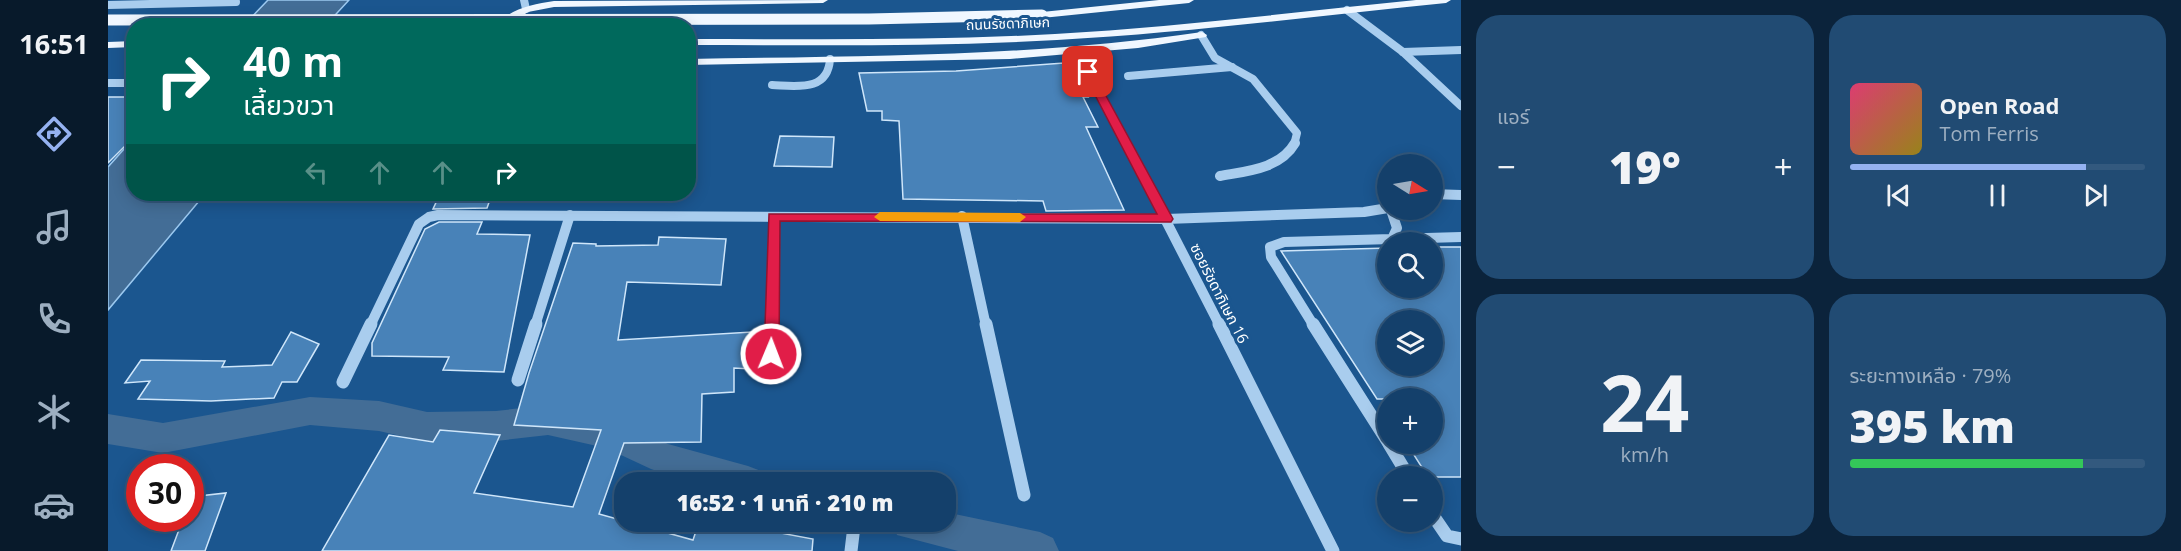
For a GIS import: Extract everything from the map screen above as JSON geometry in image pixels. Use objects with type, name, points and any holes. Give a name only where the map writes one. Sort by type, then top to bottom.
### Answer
[{"type":"main road","points":[[509,18],[525,5],[823,0]]},
{"type":"main road","name":"ถนนรัชดาภิเษก","points":[[696,19],[870,19],[1042,15],[1189,0]]},
{"type":"main road","name":"ถนนรัชดาภิเษก","points":[[1327,12],[1393,0]]},
{"type":"main road","name":"ถนนรัชดาภิเษก","points":[[696,42],[898,41],[1054,37],[1266,20],[1446,0]]},
{"type":"main road","name":"ถนนรัชดาภิเษก","points":[[108,20],[126,20]]},
{"type":"main road","points":[[696,62],[1077,51],[1201,35],[1266,20]]},
{"type":"main road","points":[[108,45],[126,44]]},
{"type":"street","points":[[108,15],[124,2]]},
{"type":"street","points":[[108,5],[124,2],[236,2]]},
{"type":"street","points":[[1347,10],[1403,52],[1461,106]]},
{"type":"street","points":[[1201,35],[1215,58],[1253,79],[1297,133],[1296,142],[1288,152],[1271,165],[1220,176]]},
{"type":"street","points":[[1403,52],[1461,50]]},
{"type":"street","name":"ซอยรัชดาภิเษก 16","points":[[1077,51],[1166,219],[1333,551]]},
{"type":"street","points":[[772,85],[815,85],[826,78],[831,69],[830,59]]},
{"type":"street","points":[[1128,76],[1232,67]]},
{"type":"street","points":[[108,83],[126,83]]},
{"type":"street","points":[[1443,195],[1461,195]]},
{"type":"street","points":[[343,382],[419,224],[429,217],[438,215],[962,216],[1166,219],[1377,210]]},
{"type":"street","points":[[518,380],[570,215]]},
{"type":"street","points":[[962,216],[1024,495]]},
{"type":"street","points":[[771,354],[774,217]]},
{"type":"street","points":[[1443,238],[1461,237]]},
{"type":"street","points":[[1377,240],[1284,243],[1270,247],[1271,257],[1377,426]]},
{"type":"street","points":[[1443,530],[1447,536],[1461,539]]},
{"type":"street","points":[[851,551],[853,532]]},
{"type":"water","points":[[268,0],[349,0],[332,18],[251,18]]},
{"type":"water","points":[[126,147],[126,201],[199,201],[108,310],[108,167]]},
{"type":"building","points":[[1064,63],[1088,97],[1083,97],[1098,127],[1086,127],[1124,210],[1046,211],[1043,201],[903,199],[899,121],[882,120],[882,111],[867,111],[859,73],[956,71]]},
{"type":"building","points":[[108,97],[126,97],[126,145],[108,163]]},
{"type":"building","points":[[780,136],[834,137],[832,167],[774,166]]},
{"type":"building","points":[[437,201],[490,201],[487,208],[433,209]]},
{"type":"building","points":[[439,222],[482,222],[477,234],[530,235],[504,372],[443,370],[449,357],[372,356],[372,343],[425,229]]},
{"type":"building","points":[[659,237],[726,239],[721,285],[627,282],[618,340],[752,332],[751,369],[734,368],[734,392],[702,394],[701,442],[624,443],[599,514],[614,518],[614,532],[664,532],[693,540],[696,532],[776,532],[813,539],[812,551],[322,551],[389,435],[433,442],[440,430],[500,435],[474,493],[573,507],[601,430],[514,425],[529,373],[573,243],[596,244],[596,246],[658,245]]},
{"type":"building","points":[[1443,247],[1461,247],[1461,477],[1443,477],[1443,466],[1421,466],[1413,454],[1443,454],[1443,388],[1377,388],[1377,399],[1281,251],[1377,248],[1377,298],[1443,298]]},
{"type":"building","points":[[291,332],[319,344],[297,382],[282,382],[274,398],[211,401],[138,399],[150,381],[125,383],[141,360],[225,361],[222,367],[272,365]]},
{"type":"building","points":[[226,493],[205,551],[171,551],[178,532],[204,532],[204,495]]},
{"type":"waterway","points":[[108,429],[163,438],[310,411],[379,416],[427,427],[496,426],[548,420],[611,434],[663,458],[711,472]]},
{"type":"waterway","points":[[955,532],[1040,551]]},
{"type":"slow traffic","points":[[880,217],[1020,217]]},
{"type":"route","points":[[771,354],[774,217],[962,216],[1166,219],[1088,72]]}]
